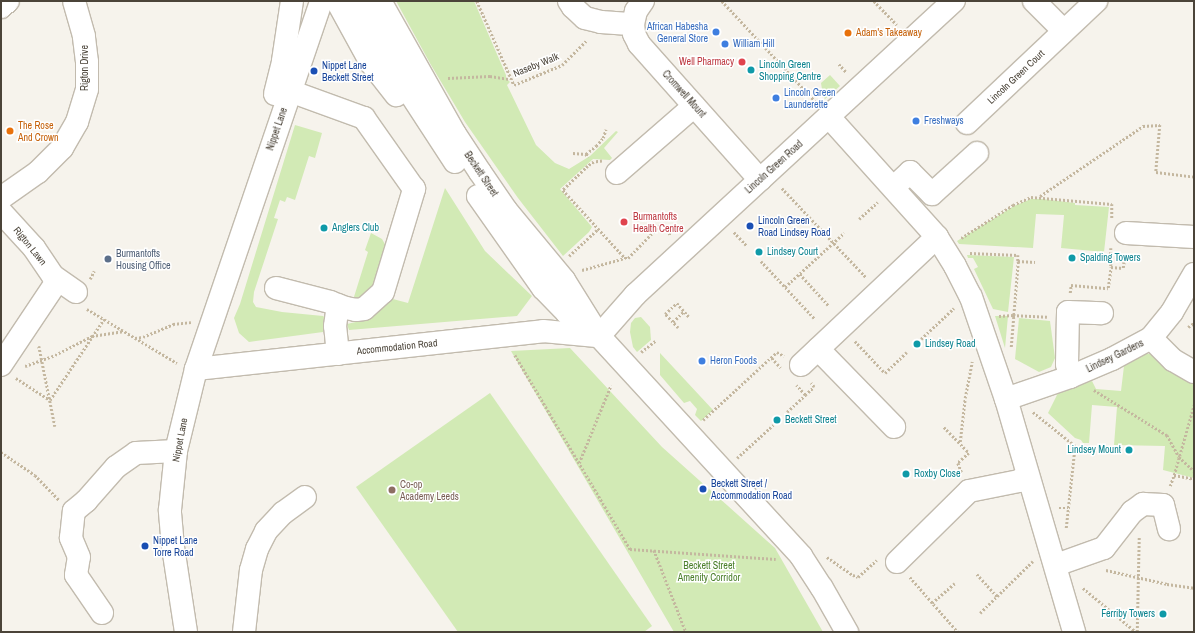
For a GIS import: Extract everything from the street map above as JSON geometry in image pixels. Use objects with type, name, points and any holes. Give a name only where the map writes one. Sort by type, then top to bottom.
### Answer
[{"type":"street","points":[[1,7],[8,1]]},
{"type":"street","name":"Rigton Drive","points":[[1,198],[38,172],[62,148],[77,122],[87,89],[87,62],[84,36],[74,1]]},
{"type":"street","name":"Nippet Lane","points":[[234,254],[283,61],[292,1]]},
{"type":"street","name":"Beckett Street","points":[[357,1],[391,64],[460,170],[543,288],[567,313],[599,336]]},
{"type":"street","name":"Beckett Street","points":[[380,1],[455,134],[506,210],[564,280],[599,336],[800,556],[822,588],[847,632]]},
{"type":"street","points":[[570,1],[573,7],[585,18],[601,22],[633,24],[636,11],[643,1]]},
{"type":"street","name":"Lincoln Green Road","points":[[599,336],[625,305],[769,181],[823,110],[954,1]]},
{"type":"street","points":[[1034,1],[1064,31]]},
{"type":"street","name":"Lincoln Green Court","points":[[967,123],[1096,1]]},
{"type":"street","name":"Nippet Lane","points":[[186,632],[173,547],[170,510],[176,451],[196,369],[234,254],[290,91],[326,2]]},
{"type":"street","name":"Beckett Street","points":[[326,2],[412,116],[460,170]]},
{"type":"street","name":"Cromwell Mount","points":[[633,24],[634,34],[639,44],[694,106],[769,181]]},
{"type":"street","points":[[276,288],[356,310],[364,309],[383,292],[414,189],[364,118],[290,91]]},
{"type":"street","points":[[617,173],[694,106]]},
{"type":"street","points":[[823,110],[937,237],[956,266],[971,296],[1010,398],[1027,475],[1074,632]]},
{"type":"street","points":[[894,188],[910,172],[932,194],[977,153]]},
{"type":"street","name":"Rigton Lawn","points":[[1,212],[34,248],[53,276],[67,286]]},
{"type":"street","points":[[1117,232],[1194,237]]},
{"type":"street","points":[[793,372],[937,237]]},
{"type":"street","name":"Lindsey Gardens","points":[[1010,398],[1070,377],[1112,359],[1152,338],[1172,312],[1194,274]]},
{"type":"street","points":[[11,369],[37,311],[67,286]]},
{"type":"street","points":[[338,305],[335,326],[338,354]]},
{"type":"street","points":[[1070,377],[1067,364],[1068,315],[1102,313]]},
{"type":"street","name":"Accommodation Road","points":[[196,369],[543,331],[599,336]]},
{"type":"street","points":[[1152,338],[1173,360],[1194,372]]},
{"type":"street","points":[[818,349],[894,427]]},
{"type":"street","points":[[102,614],[76,575],[78,557],[70,538],[74,511],[86,501],[116,467],[136,453],[176,451]]},
{"type":"street","points":[[897,562],[969,491],[1019,481],[1027,475]]},
{"type":"street","points":[[244,632],[251,570],[257,549],[266,531],[283,513],[305,497]]},
{"type":"street","points":[[1052,556],[1104,548],[1132,512],[1143,504],[1163,505],[1169,529]]},
{"type":"path","name":"Naseby Walk","points":[[477,1],[514,85],[562,65],[589,38]]},
{"type":"path","points":[[722,1],[823,110]]},
{"type":"path","points":[[874,1],[899,27]]},
{"type":"path","points":[[421,74],[440,78],[490,76],[511,79]]},
{"type":"path","points":[[1040,197],[1143,126],[1160,125],[1156,172],[1194,177]]},
{"type":"path","points":[[573,153],[586,154],[603,138],[606,129]]},
{"type":"path","points":[[586,154],[588,158]]},
{"type":"path","points":[[617,173],[608,162],[601,160],[592,162],[562,190],[625,258]]},
{"type":"path","points":[[769,181],[834,243],[870,282]]},
{"type":"path","points":[[859,219],[894,188]]},
{"type":"path","points":[[960,238],[1013,205],[1031,197],[1112,204],[1123,268],[1111,267]]},
{"type":"path","points":[[578,271],[628,258],[661,224],[677,241]]},
{"type":"path","points":[[730,227],[747,246]]},
{"type":"path","points":[[564,260],[598,229]]},
{"type":"path","points":[[992,317],[1013,315],[1068,315],[1071,285],[1108,288],[1117,232]]},
{"type":"path","points":[[785,287],[844,233]]},
{"type":"path","points":[[967,253],[1018,255],[1010,351]]},
{"type":"path","points":[[761,261],[815,319]]},
{"type":"path","points":[[1018,261],[1035,262]]},
{"type":"path","points":[[800,274],[830,306]]},
{"type":"path","points":[[67,286],[71,299],[182,367],[196,369]]},
{"type":"path","points":[[678,328],[666,314],[677,303],[689,317]]},
{"type":"path","points":[[921,339],[959,304]]},
{"type":"path","points":[[37,311],[42,360],[55,426]]},
{"type":"path","points":[[673,322],[684,311]]},
{"type":"path","points":[[50,400],[104,319]]},
{"type":"path","points":[[134,338],[143,337],[179,323],[190,322],[210,328]]},
{"type":"path","points":[[11,369],[42,360],[92,336],[124,331]]},
{"type":"path","points":[[851,337],[885,373],[907,352]]},
{"type":"path","points":[[636,357],[655,341]]},
{"type":"path","points":[[513,352],[630,549],[780,560]]},
{"type":"path","points":[[698,424],[777,352],[793,372],[805,395]]},
{"type":"path","points":[[772,358],[814,387],[787,412]]},
{"type":"path","points":[[960,442],[965,398],[971,365],[974,359]]},
{"type":"path","points":[[11,369],[50,400]]},
{"type":"path","points":[[1070,377],[1114,401],[1168,435],[1179,457],[1194,471]]},
{"type":"path","points":[[580,464],[611,385]]},
{"type":"path","points":[[1010,398],[1084,453],[1092,454]]},
{"type":"path","points":[[1163,505],[1174,475],[1194,405]]},
{"type":"path","points":[[733,462],[773,425]]},
{"type":"path","points":[[944,426],[969,452],[958,463],[969,491]]},
{"type":"path","points":[[1066,532],[1075,445]]},
{"type":"path","points":[[1,452],[35,475],[51,493],[74,511]]},
{"type":"path","points":[[1174,475],[1194,479]]},
{"type":"path","points":[[1137,632],[1140,506]]},
{"type":"path","points":[[654,550],[686,632]]},
{"type":"path","points":[[824,555],[852,575],[858,577],[887,552],[932,603],[960,631]]},
{"type":"path","points":[[980,613],[997,596],[1052,556],[1137,632]]},
{"type":"path","points":[[1100,568],[1194,588]]},
{"type":"path","points":[[977,574],[997,596]]},
{"type":"path","points":[[932,603],[955,582]]},
{"type":"green space","points":[[396,1],[474,1],[506,78],[510,82],[507,85],[536,145],[555,163],[569,169],[590,156],[616,131],[618,132],[604,148],[612,158],[610,160],[593,159],[560,189],[592,227],[589,232],[563,256],[518,198],[465,122],[431,65]]},
{"type":"green space","points":[[830,75],[840,86],[825,99],[823,96],[821,83]]},
{"type":"green space","points":[[295,125],[322,133],[315,158],[309,156],[295,200],[287,197],[285,202],[280,200],[274,218],[278,219],[254,292],[253,302],[256,307],[282,312],[323,316],[327,319],[327,327],[323,332],[249,342],[239,333],[234,318],[240,304]]},
{"type":"green space","points":[[445,188],[485,251],[532,296],[517,316],[349,330],[347,324],[369,319],[389,298],[408,303]]},
{"type":"green space","points":[[1031,199],[1075,203],[1075,205],[1109,207],[1104,252],[1061,248],[1064,215],[1036,214],[1033,248],[959,244],[957,241],[1014,206]]},
{"type":"green space","points":[[371,233],[382,239],[386,246],[375,285],[365,298],[353,300],[368,252],[365,250]]},
{"type":"green space","points":[[967,255],[1014,257],[1008,312],[993,309],[974,269],[978,267],[973,258],[968,258]]},
{"type":"green space","points":[[995,316],[1008,316],[1005,348]]},
{"type":"green space","points":[[641,317],[650,327],[651,340],[637,352],[633,347],[630,332],[631,323],[635,318]]},
{"type":"green space","points":[[1019,318],[1050,321],[1055,358],[1051,367],[1039,372],[1015,359]]},
{"type":"green space","name":"Beckett Street Amenity Corridor","points":[[570,348],[662,447],[775,548],[823,632],[674,632],[511,351]]},
{"type":"green space","points":[[660,353],[713,410],[701,421],[695,415],[697,409],[690,401],[684,403],[660,375]]},
{"type":"green space","points":[[1145,354],[1154,354],[1194,378],[1194,478],[1163,470],[1165,446],[1114,445],[1117,407],[1092,405],[1089,443],[1083,443],[1081,440],[1075,438],[1048,413],[1059,391],[1092,381],[1096,389],[1121,391],[1124,366]]},
{"type":"green space","points":[[490,393],[652,626],[644,632],[458,632],[356,487]]},
{"type":"place","name":"African Habesha General Store","points":[[716,32]]},
{"type":"place","name":"Adam's Takeaway","points":[[848,33]]},
{"type":"place","name":"William Hill","points":[[725,44]]},
{"type":"place","name":"Well Pharmacy","points":[[742,62]]},
{"type":"place","name":"Lincoln Green Shopping Centre","points":[[751,70]]},
{"type":"place","name":"Nippet Lane Beckett Street","points":[[314,71]]},
{"type":"place","name":"Lincoln Green Launderette","points":[[776,98]]},
{"type":"place","name":"Freshways","points":[[916,121]]},
{"type":"place","name":"The Rose And Crown","points":[[10,131]]},
{"type":"place","name":"Burmantofts Health Centre","points":[[624,222]]},
{"type":"place","name":"Lincoln Green Road Lindsey Road","points":[[750,226]]},
{"type":"place","name":"Anglers Club","points":[[324,228]]},
{"type":"place","name":"Lindsey Court","points":[[759,252]]},
{"type":"place","name":"Spalding Towers","points":[[1072,258]]},
{"type":"place","name":"Burmantofts Housing Office","points":[[108,259]]},
{"type":"place","name":"Lindsey Road","points":[[917,344]]},
{"type":"place","name":"Heron Foods","points":[[702,361]]},
{"type":"place","name":"Beckett Street","points":[[777,420]]},
{"type":"place","name":"Lindsey Mount","points":[[1129,450]]},
{"type":"place","name":"Roxby Close","points":[[906,474]]},
{"type":"place","name":"Beckett Street / Accommodation Road","points":[[703,489]]},
{"type":"place","name":"Co-op Academy Leeds","points":[[392,490]]},
{"type":"place","name":"Nippet Lane Torre Road","points":[[145,546]]},
{"type":"place","name":"Ferriby Towers","points":[[1163,614]]}]
